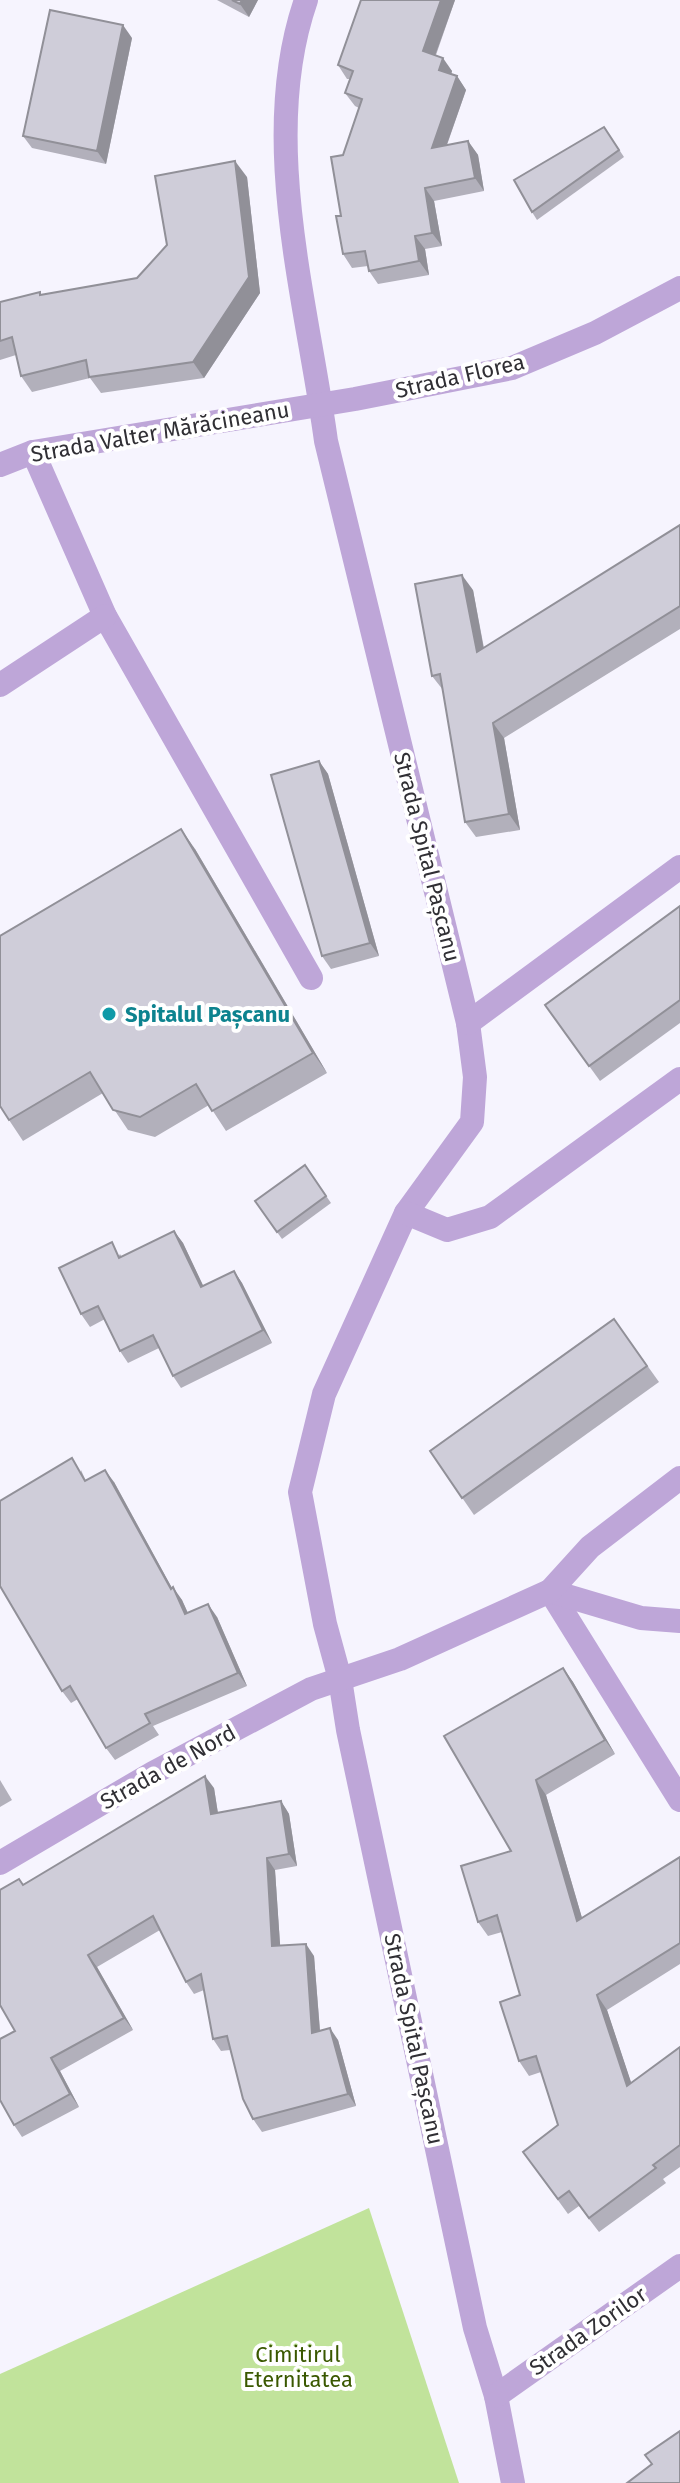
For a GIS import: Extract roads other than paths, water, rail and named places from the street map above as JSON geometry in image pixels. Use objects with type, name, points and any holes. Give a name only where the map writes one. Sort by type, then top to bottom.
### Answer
[{"type":"street","name":"Strada Spital Pașcanu","points":[[306,0],[285,101],[290,204],[326,441],[468,1023],[475,1077],[472,1122],[406,1213],[324,1394],[300,1492],[325,1624],[340,1679],[348,1730],[471,2312],[496,2396],[513,2483]]},
{"type":"street","name":"Strada Florea","points":[[321,404],[512,368],[595,333],[680,288]]},
{"type":"street","name":"Strada Valter Mărăcineanu","points":[[0,465],[33,452],[321,404]]},
{"type":"street","points":[[33,452],[105,616],[311,978]]},
{"type":"street","points":[[0,685],[105,616]]},
{"type":"street","points":[[468,1023],[680,867]]},
{"type":"street","points":[[406,1213],[447,1230],[490,1217],[680,1079]]},
{"type":"street","points":[[340,1679],[400,1659],[550,1591],[590,1547],[680,1478]]},
{"type":"street","points":[[550,1591],[641,1618],[680,1621]]},
{"type":"street","points":[[550,1591],[680,1800]]},
{"type":"street","name":"Strada de Nord","points":[[0,1863],[153,1773],[311,1689],[340,1679]]},
{"type":"street","name":"Strada Zorilor","points":[[496,2396],[680,2266]]},
{"type":"place","name":"Spitalul Pașcanu","points":[[109,1014]]},
{"type":"park label","name":"Cimitirul Eternitatea","points":[[298,2366]]}]
